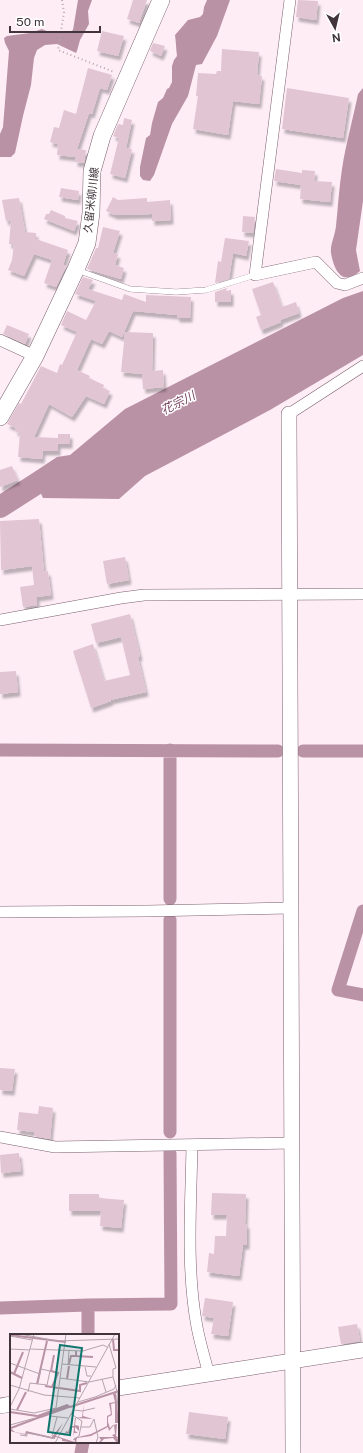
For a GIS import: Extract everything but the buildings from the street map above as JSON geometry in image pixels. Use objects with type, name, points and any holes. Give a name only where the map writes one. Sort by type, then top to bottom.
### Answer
[{"type":"main road","name":"久留米柳川線","points":[[0,416],[35,356],[87,243],[91,213],[92,171],[102,136],[160,0]]},
{"type":"street","points":[[290,0],[255,275],[316,262],[337,283],[345,285],[363,278]]},
{"type":"street","points":[[0,340],[35,356]]},
{"type":"street","points":[[293,1453],[289,414],[363,366]]},
{"type":"street","points":[[0,620],[144,595],[363,594]]},
{"type":"street","points":[[0,912],[290,908]]},
{"type":"street","points":[[0,1137],[55,1147],[292,1143]]},
{"type":"street","points":[[192,1145],[190,1255],[192,1282],[197,1327],[209,1374]]},
{"type":"street","points":[[119,1388],[363,1350]]},
{"type":"street","points":[[0,1406],[10,1404]]},
{"type":"lane","points":[[76,269],[130,290],[176,292],[206,290],[255,275]]},
{"type":"path","points":[[62,0],[64,12],[58,50],[127,77]]},
{"type":"water","points":[[78,0],[92,0],[88,11],[89,24],[80,40],[77,51],[76,53],[57,44],[45,45],[37,50],[34,58],[31,85],[15,153],[11,157],[0,157],[0,134],[3,127],[9,51],[4,38],[7,36],[30,33],[42,29],[49,32],[70,32],[73,30]]},
{"type":"water","points":[[207,0],[230,0],[217,36],[202,64],[196,65],[188,96],[172,124],[154,175],[150,181],[143,180],[140,176],[140,167],[146,138],[150,135],[158,102],[163,98],[172,82],[172,66],[177,56],[175,35],[188,20],[200,17],[203,14]]},
{"type":"water","points":[[363,88],[363,201],[356,250],[360,271],[354,276],[344,277],[334,265],[331,250],[336,226],[345,150],[358,94]]},
{"type":"water","points":[[363,291],[363,355],[270,410],[145,476],[119,499],[43,498],[32,474],[57,457],[70,455],[125,409],[343,298]]},
{"type":"waterway","name":"花宗川","points":[[0,507],[61,468]]},
{"type":"waterway","points":[[0,750],[278,751]]},
{"type":"waterway","points":[[170,750],[170,899]]},
{"type":"waterway","points":[[303,751],[363,751]]},
{"type":"waterway","points":[[363,911],[338,990],[363,995]]},
{"type":"waterway","points":[[170,920],[170,1132]]},
{"type":"waterway","points":[[88,1334],[88,1305],[171,1304],[170,1153]]},
{"type":"waterway","points":[[0,1308],[88,1305]]},
{"type":"waterway","points":[[81,1453],[83,1443]]}]
